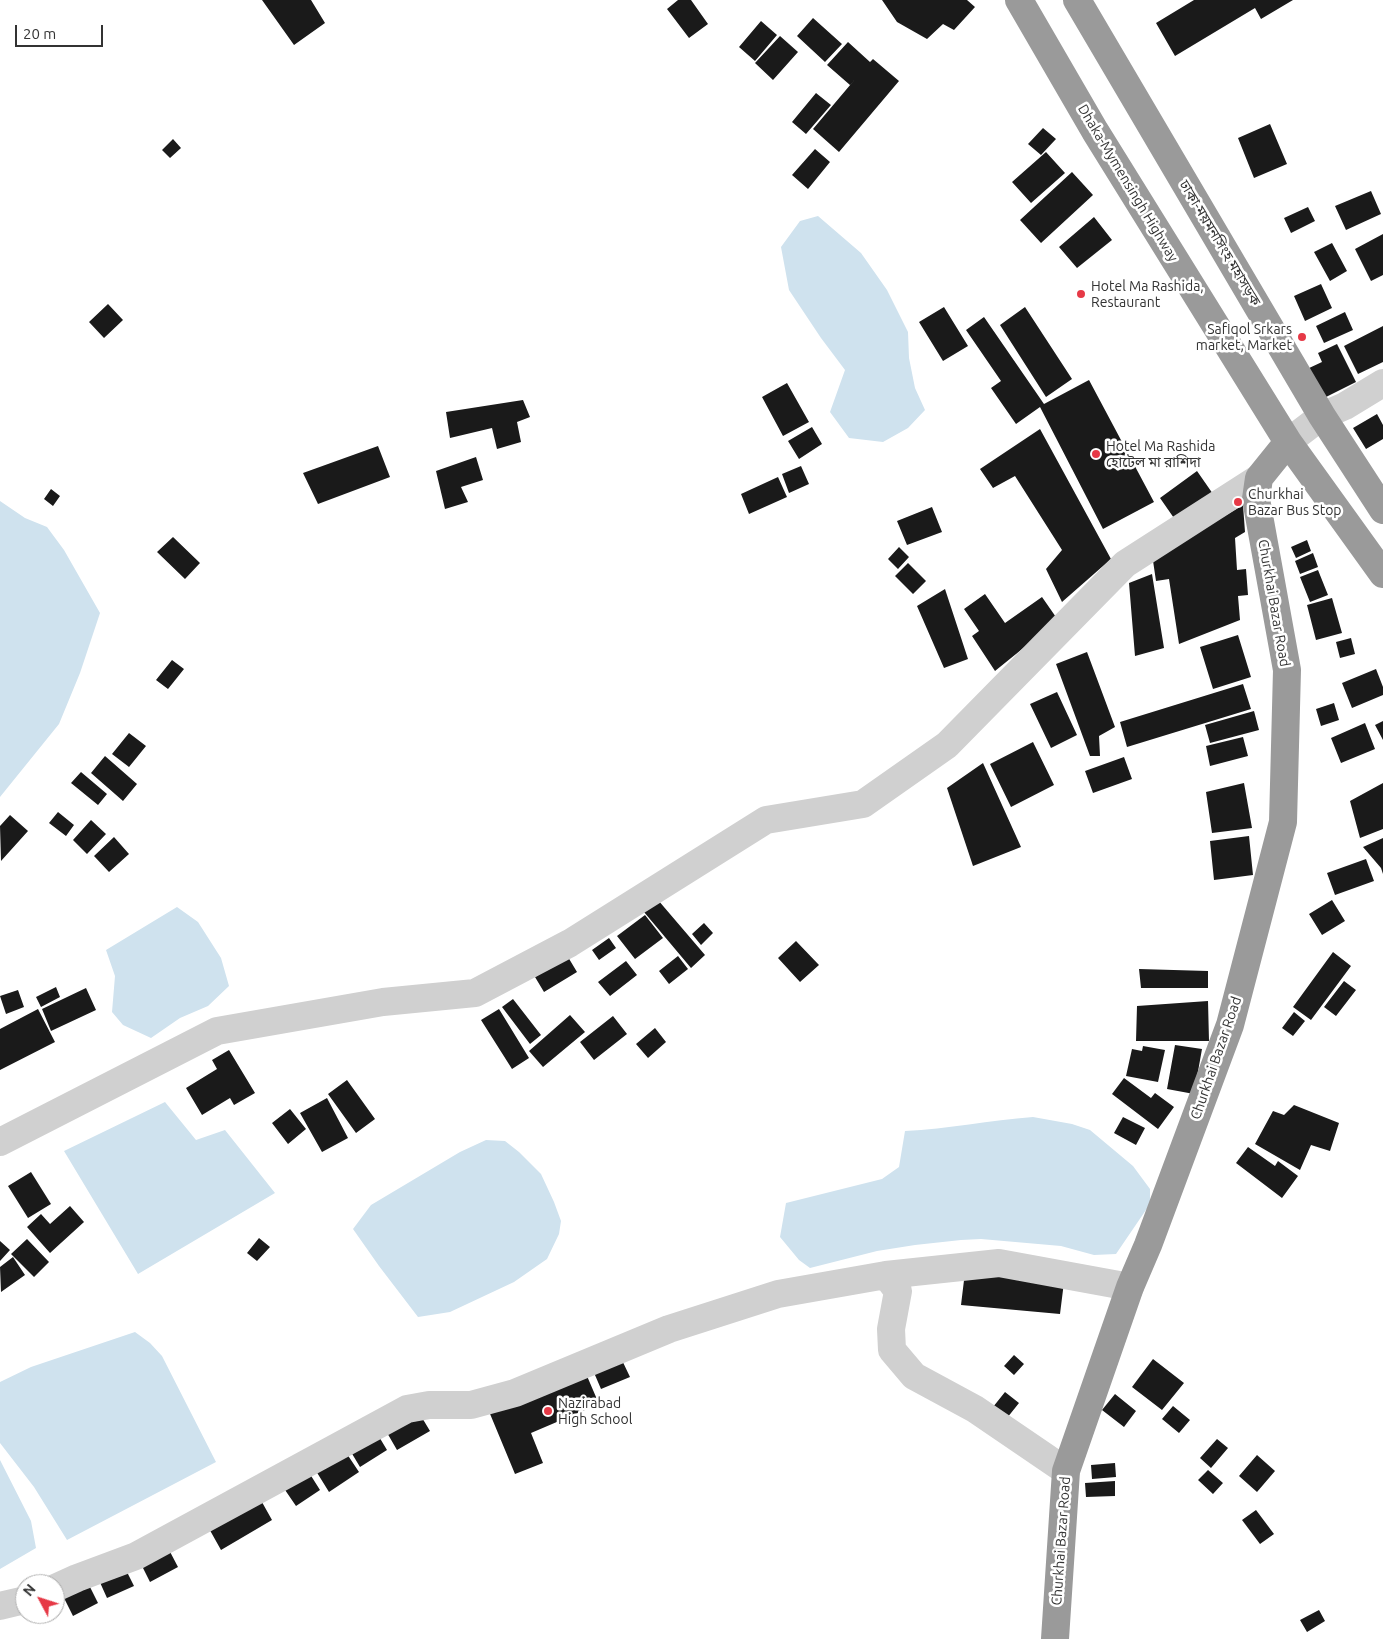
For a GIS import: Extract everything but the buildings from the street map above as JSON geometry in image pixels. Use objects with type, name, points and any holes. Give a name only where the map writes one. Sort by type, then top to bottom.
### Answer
[{"type":"highway","name":"Dhaka-Mymensingh Highway","points":[[1019,0],[1096,131],[1288,442]]},
{"type":"highway","name":"ঢাকা-ময়মনসিংহ মহাসড়ক","points":[[1076,0],[1322,416],[1383,510]]},
{"type":"highway","points":[[1259,478],[1288,442],[1383,574]]},
{"type":"highway","name":"Churkhai Bazar Road","points":[[1055,1639],[1066,1471],[1130,1287],[1148,1245],[1230,1025],[1283,822],[1287,670],[1258,515],[1256,499],[1259,478]]},
{"type":"street","points":[[1288,442],[1322,416],[1345,406],[1383,383]]},
{"type":"street","points":[[4,1134],[217,1031],[383,1002],[475,993],[570,942],[766,820],[863,804],[947,745],[1125,564],[1259,478]]},
{"type":"street","points":[[65,1583],[136,1556],[407,1409],[429,1405],[471,1405],[515,1393],[669,1329],[778,1294],[886,1275],[999,1262],[1130,1287]]},
{"type":"street","points":[[886,1275],[898,1291],[891,1329],[892,1350],[914,1376],[975,1408],[1066,1471]]},
{"type":"street","points":[[0,1606],[15,1602]]},
{"type":"water","points":[[818,216],[861,253],[887,290],[908,332],[909,358],[915,388],[925,410],[908,428],[883,442],[849,438],[830,412],[845,370],[789,290],[781,247],[800,221]]},
{"type":"water","points":[[0,501],[25,518],[47,527],[64,550],[100,613],[80,673],[59,724],[0,797]]},
{"type":"water","points":[[177,907],[198,922],[221,958],[229,986],[208,1006],[180,1018],[151,1038],[123,1025],[112,1012],[115,976],[106,950]]},
{"type":"water","points":[[165,1102],[196,1140],[225,1130],[275,1193],[138,1274],[64,1151]]},
{"type":"water","points":[[1033,1117],[1072,1124],[1090,1130],[1133,1166],[1150,1189],[1150,1204],[1116,1254],[1094,1255],[1061,1246],[981,1239],[915,1245],[877,1251],[810,1268],[799,1260],[780,1237],[786,1203],[882,1179],[899,1167],[905,1131]]},
{"type":"water","points":[[486,1140],[505,1141],[541,1174],[561,1221],[559,1234],[547,1259],[514,1282],[450,1312],[418,1317],[353,1229],[371,1205],[460,1152]]},
{"type":"water","points":[[135,1332],[150,1343],[162,1356],[216,1462],[67,1540],[34,1487],[0,1443],[0,1382],[31,1367]]},
{"type":"water","points":[[0,1460],[31,1521],[36,1548],[0,1569]]},
{"type":"place","name":"Hotel Ma Rashida, Restaurant","points":[[1081,294]]},
{"type":"place","name":"Safiqol Srkars market, Market","points":[[1302,337]]},
{"type":"place","name":"Hotel Ma Rashida হোটেল মা রাশিদা","points":[[1096,454]]},
{"type":"place","name":"Churkhai Bazar Bus Stop","points":[[1238,502]]},
{"type":"place","name":"Nazirabad High School","points":[[548,1411]]}]
